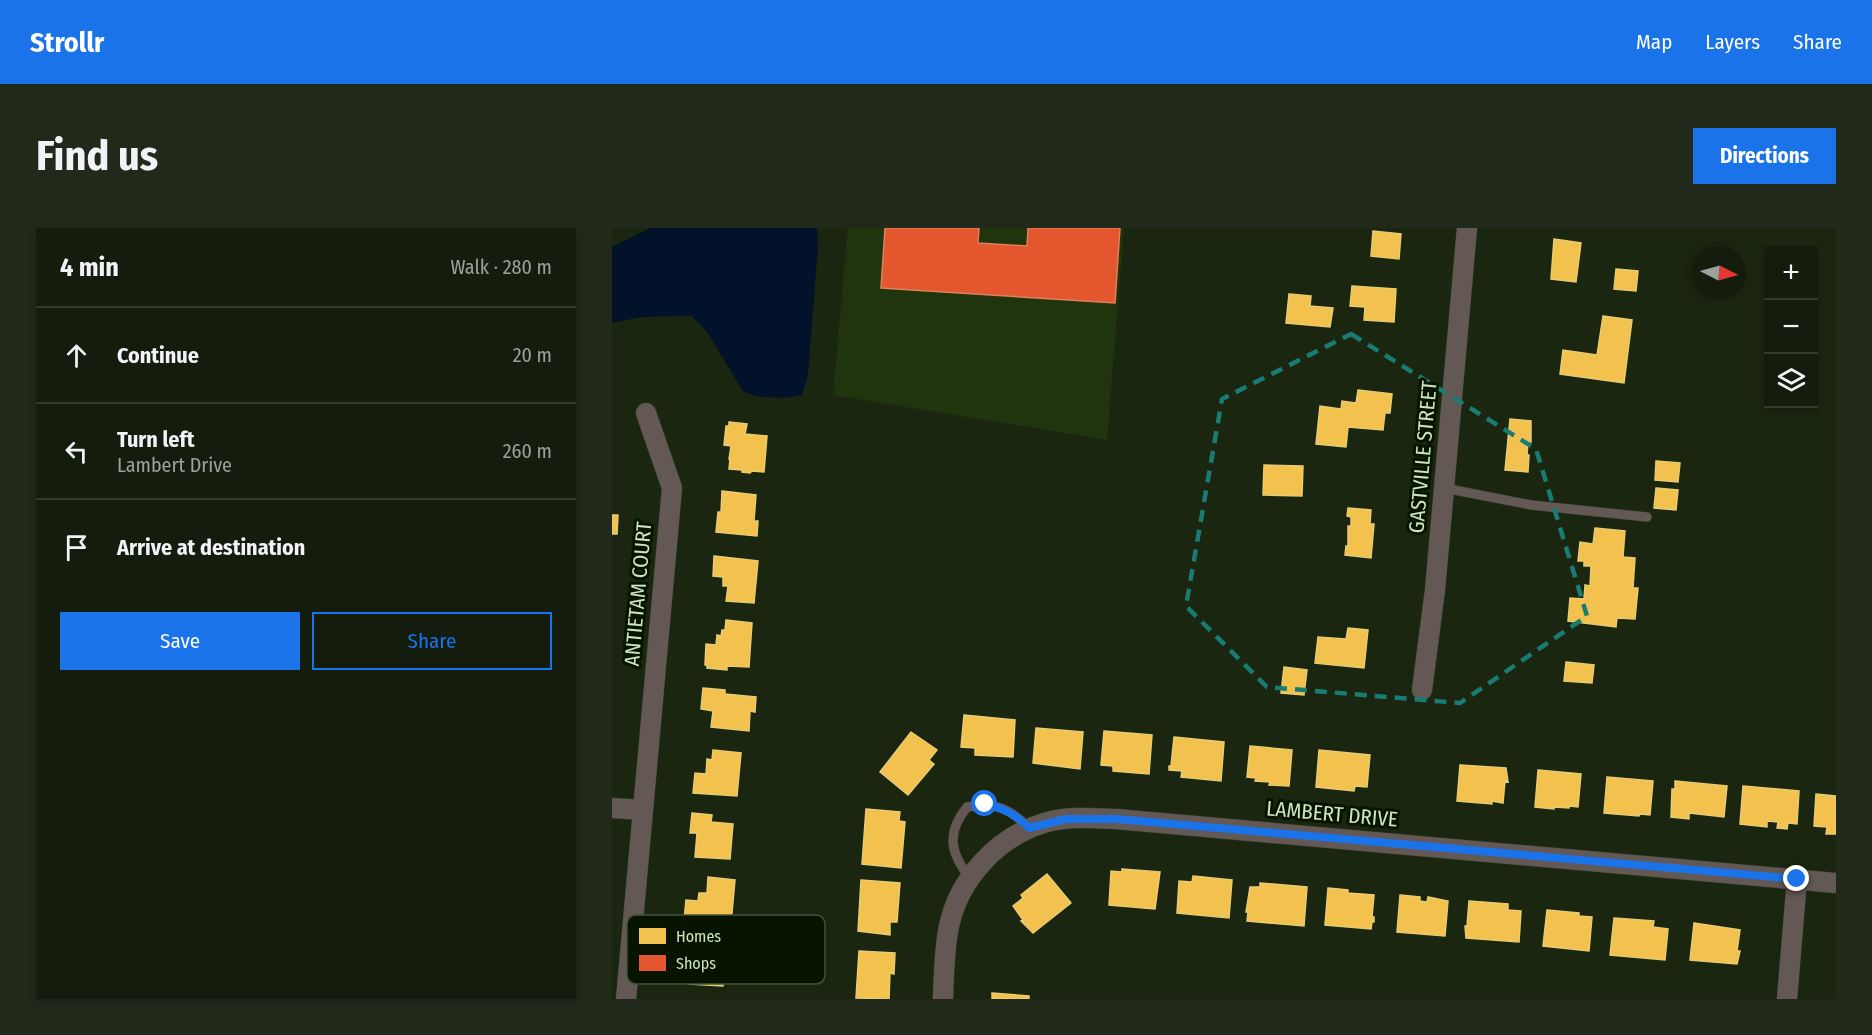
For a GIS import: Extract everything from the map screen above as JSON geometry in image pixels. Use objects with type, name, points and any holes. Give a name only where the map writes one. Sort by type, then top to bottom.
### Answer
[{"type":"street","name":"GASTVILLE STREET","points":[[1422,690],[1435,590],[1467,228]]},
{"type":"street","name":"ANTIETAM COURT","points":[[634,915],[672,488],[646,413]]},
{"type":"street","points":[[612,808],[643,810]]},
{"type":"street","name":"LAMBERT DRIVE","points":[[943,999],[949,926],[954,907],[970,878],[999,846],[1029,828],[1066,819],[1116,819],[1836,883]]},
{"type":"street","points":[[1787,999],[1797,879]]},
{"type":"street","name":"ANTIETAM COURT","points":[[626,999],[627,984]]},
{"type":"lane","points":[[1444,488],[1531,505],[1647,517]]},
{"type":"lane","points":[[970,878],[959,864],[952,843],[957,823],[967,807],[985,804],[1001,807],[1017,816],[1029,828]]},
{"type":"highlighted area","points":[[1351,334],[1536,449],[1587,616],[1460,703],[1267,687],[1186,606],[1222,399]]},
{"type":"shaded area","points":[[848,228],[1124,228],[1107,440],[833,395]]},
{"type":"water","points":[[650,228],[817,228],[818,246],[808,375],[802,395],[756,396],[743,391],[707,332],[692,316],[641,317],[612,323],[612,247]]},
{"type":"building: Homes","points":[[1373,231],[1401,234],[1399,259],[1371,256]]},
{"type":"building: Homes","points":[[1554,239],[1581,243],[1576,282],[1551,279]]},
{"type":"building: Homes","points":[[1616,269],[1638,271],[1636,291],[1614,289]]},
{"type":"building: Homes","points":[[1352,286],[1396,289],[1394,322],[1364,320],[1365,307],[1350,306]]},
{"type":"building: Homes","points":[[1289,294],[1311,296],[1310,306],[1333,308],[1330,327],[1286,323]]},
{"type":"building: Homes","points":[[1603,316],[1632,320],[1624,383],[1560,374],[1563,350],[1597,355]]},
{"type":"building: Homes","points":[[1358,390],[1392,394],[1390,413],[1385,413],[1383,430],[1348,427],[1346,447],[1316,444],[1320,406],[1341,409],[1342,401],[1356,403]]},
{"type":"building: Homes","points":[[1510,419],[1531,421],[1531,442],[1528,442],[1527,455],[1529,455],[1528,472],[1505,470]]},
{"type":"building: Homes","points":[[729,422],[747,424],[745,434],[767,436],[764,472],[752,471],[750,473],[729,469],[731,446],[724,445],[726,426],[729,426]]},
{"type":"building: Homes","points":[[1656,461],[1680,463],[1678,482],[1655,480]]},
{"type":"building: Homes","points":[[1264,465],[1303,466],[1302,496],[1263,495]]},
{"type":"building: Homes","points":[[1656,488],[1678,490],[1676,510],[1654,508]]},
{"type":"building: Homes","points":[[722,491],[756,495],[754,521],[758,521],[757,536],[716,532],[718,512],[721,512]]},
{"type":"building: Homes","points":[[1348,508],[1371,510],[1370,524],[1374,524],[1371,558],[1345,555],[1346,546],[1348,547],[1348,526],[1351,526],[1351,517],[1347,516]]},
{"type":"building: Homes","points":[[612,515],[618,515],[617,534],[612,534]]},
{"type":"building: Homes","points":[[1595,528],[1625,531],[1623,557],[1635,558],[1633,588],[1638,588],[1635,619],[1617,618],[1616,627],[1568,621],[1570,598],[1584,599],[1585,585],[1590,586],[1591,566],[1584,566],[1584,561],[1578,561],[1580,542],[1593,544]]},
{"type":"building: Homes","points":[[714,556],[758,561],[754,603],[726,601],[728,586],[723,586],[723,577],[713,576]]},
{"type":"building: Homes","points":[[726,620],[752,623],[749,667],[727,666],[727,670],[707,668],[705,665],[706,644],[716,645],[717,635],[721,636],[722,630],[725,630]]},
{"type":"building: Homes","points":[[1348,628],[1368,630],[1364,668],[1315,663],[1318,637],[1346,639]]},
{"type":"building: Homes","points":[[1566,662],[1594,665],[1592,683],[1564,681]]},
{"type":"building: Homes","points":[[1284,667],[1307,670],[1304,695],[1281,693]]},
{"type":"building: Homes","points":[[703,688],[725,690],[725,694],[756,697],[755,712],[750,711],[749,731],[711,727],[713,711],[701,709]]},
{"type":"building: Homes","points":[[964,715],[1015,720],[1013,757],[975,755],[975,748],[961,747]]},
{"type":"building: Homes","points":[[1036,728],[1083,732],[1080,769],[1033,763]]},
{"type":"building: Homes","points":[[1104,731],[1152,735],[1149,774],[1113,771],[1113,766],[1101,765]]},
{"type":"building: Homes","points":[[911,732],[937,750],[929,760],[934,764],[908,795],[880,772]]},
{"type":"building: Homes","points":[[1174,737],[1224,742],[1221,781],[1181,777],[1182,771],[1169,770]]},
{"type":"building: Homes","points":[[1250,746],[1292,750],[1289,786],[1269,785],[1270,782],[1255,781],[1256,778],[1247,777]]},
{"type":"building: Homes","points":[[713,750],[741,753],[737,796],[693,793],[695,773],[706,774],[707,759],[712,760]]},
{"type":"building: Homes","points":[[1319,750],[1370,755],[1367,787],[1355,786],[1354,791],[1316,787]]},
{"type":"building: Homes","points":[[1460,765],[1506,768],[1508,782],[1505,781],[1503,803],[1457,801]]},
{"type":"building: Homes","points":[[1538,770],[1581,774],[1578,807],[1554,807],[1554,809],[1535,807]]},
{"type":"building: Homes","points":[[1607,777],[1653,781],[1650,815],[1604,813]]},
{"type":"building: Homes","points":[[1675,781],[1727,786],[1724,817],[1689,813],[1689,819],[1671,817],[1672,789],[1675,789]]},
{"type":"building: Homes","points":[[1743,786],[1799,791],[1797,824],[1788,823],[1787,829],[1777,828],[1778,822],[1767,821],[1767,827],[1740,824]]},
{"type":"building: Homes","points":[[1816,794],[1836,796],[1836,834],[1826,834],[1827,827],[1814,826]]},
{"type":"building: Homes","points":[[866,809],[900,812],[899,821],[905,822],[901,868],[862,864]]},
{"type":"building: Homes","points":[[692,813],[712,815],[711,822],[733,824],[730,859],[695,857],[697,833],[690,833]]},
{"type":"building: Homes","points":[[1122,869],[1160,872],[1155,909],[1109,905],[1111,871],[1122,872]]},
{"type":"building: Homes","points":[[1047,874],[1071,903],[1033,933],[1021,921],[1023,920],[1013,906],[1023,898],[1021,895]]},
{"type":"building: Homes","points":[[1193,876],[1232,880],[1229,918],[1177,913],[1179,881],[1192,882]]},
{"type":"building: Homes","points":[[708,877],[735,880],[732,915],[684,915],[686,900],[698,901],[699,893],[707,893]]},
{"type":"building: Homes","points":[[861,880],[900,883],[897,922],[890,922],[890,935],[858,931]]},
{"type":"building: Homes","points":[[1260,883],[1307,887],[1304,926],[1247,921],[1250,887],[1260,887]]},
{"type":"building: Homes","points":[[1328,888],[1348,890],[1348,893],[1374,895],[1372,917],[1374,917],[1374,922],[1372,922],[1371,929],[1325,925]]},
{"type":"building: Homes","points":[[1400,895],[1420,897],[1420,901],[1427,902],[1428,897],[1448,901],[1445,936],[1397,932]]},
{"type":"building: Homes","points":[[1469,901],[1508,904],[1508,910],[1521,911],[1519,942],[1466,938],[1465,926],[1467,926]]},
{"type":"building: Homes","points":[[1547,910],[1579,913],[1579,916],[1592,917],[1589,951],[1543,946]]},
{"type":"building: Homes","points":[[1614,918],[1654,921],[1653,927],[1668,929],[1665,960],[1610,955]]},
{"type":"building: Homes","points":[[1694,923],[1740,930],[1737,951],[1740,951],[1737,964],[1690,960]]},
{"type":"building: Homes","points":[[859,951],[895,953],[894,974],[890,973],[889,999],[856,998]]},
{"type":"building: Homes","points":[[689,984],[723,984],[723,986]]},
{"type":"building: Homes","points":[[992,993],[1029,996],[1029,999],[992,999]]},
{"type":"building: Shops","points":[[885,228],[979,228],[978,243],[1027,246],[1028,228],[1120,228],[1115,303],[881,288]]},
{"type":"route","points":[[985,804],[1001,807],[1017,816],[1029,828],[1066,819],[1116,819],[1797,879]]}]
